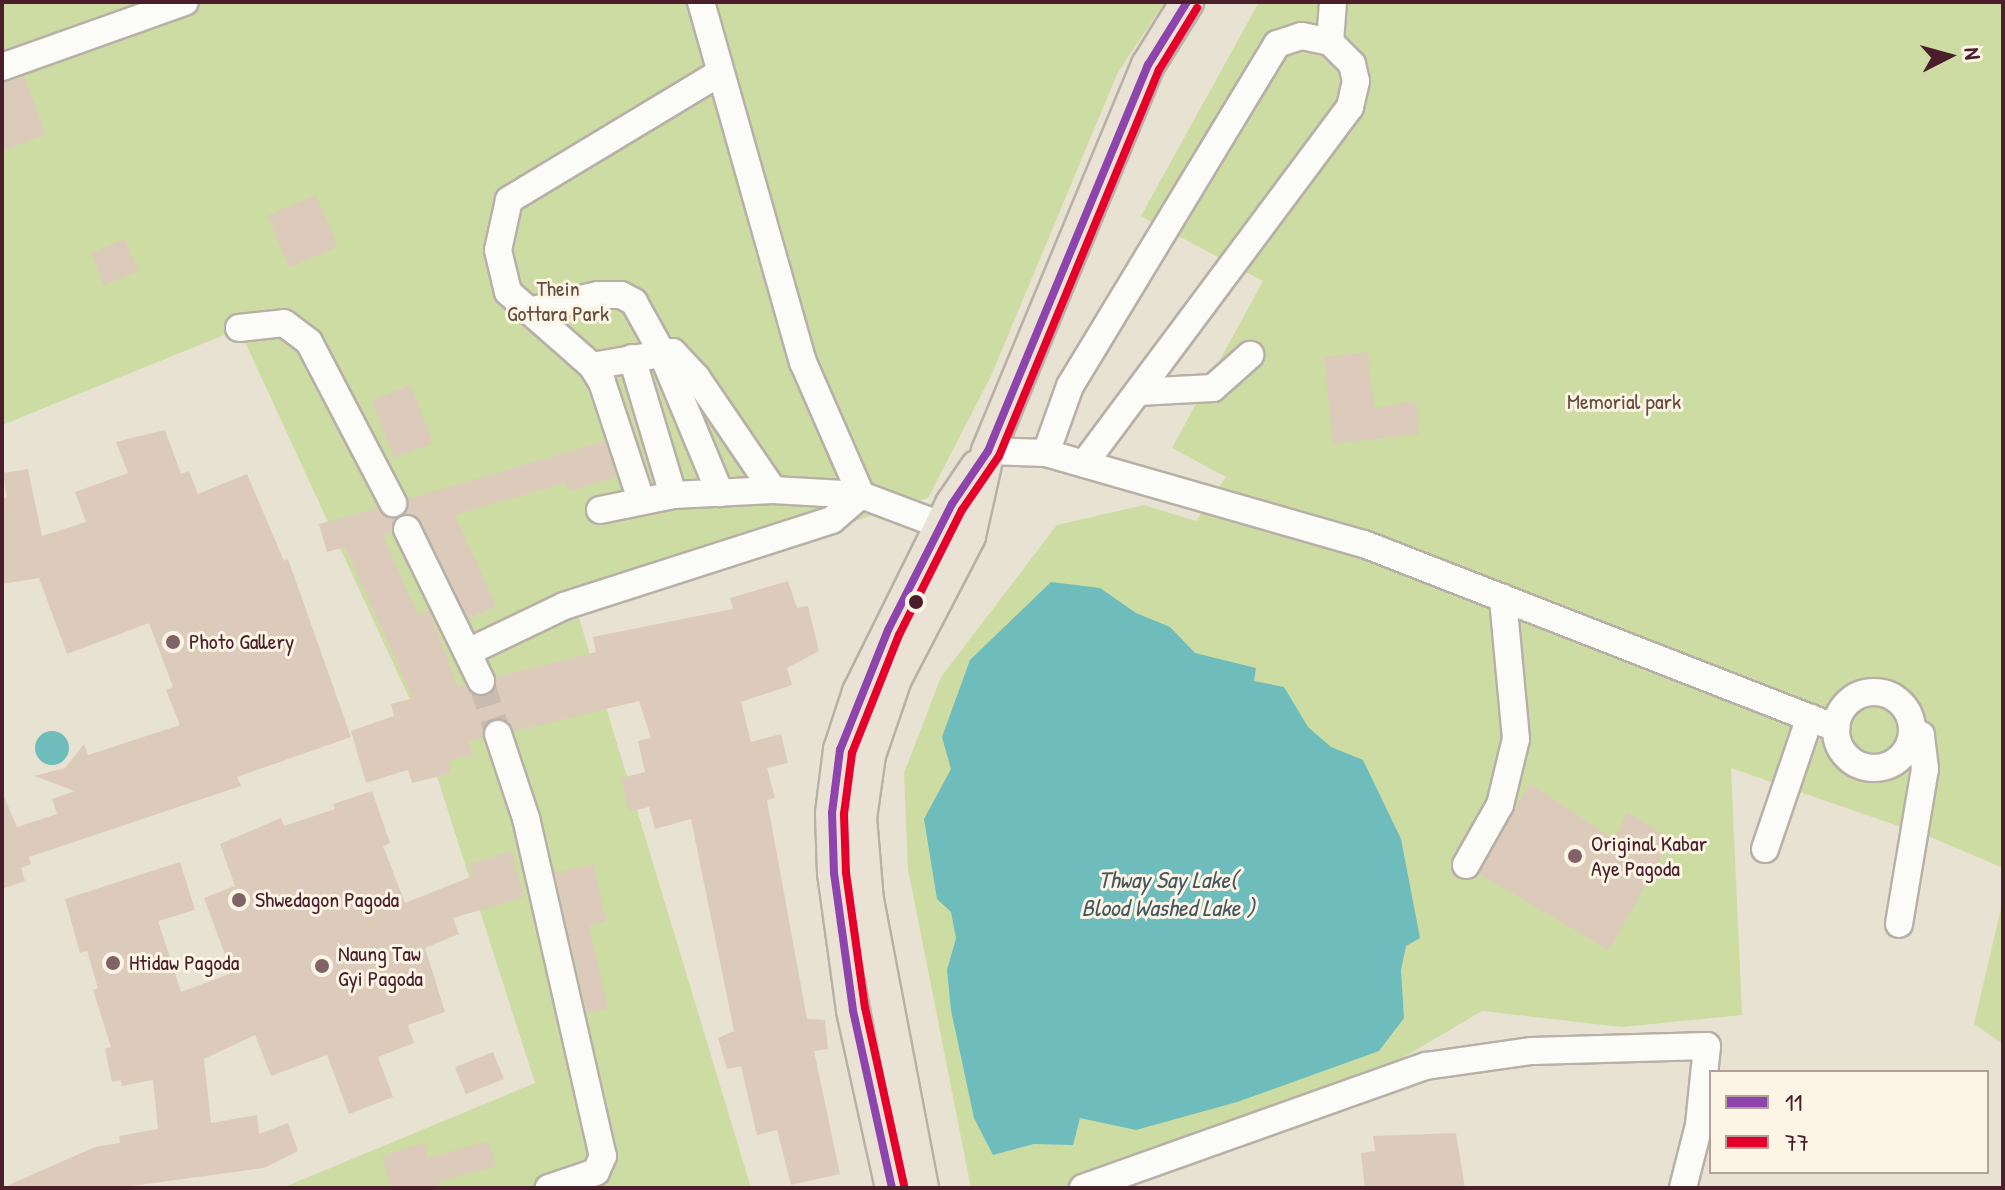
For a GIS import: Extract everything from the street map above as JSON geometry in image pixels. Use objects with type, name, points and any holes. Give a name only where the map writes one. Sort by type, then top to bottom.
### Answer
[{"type":"main road","points":[[892,1188],[868,1005],[867,901],[855,753],[895,679],[1148,65],[1187,2]]},
{"type":"main road","points":[[868,1005],[922,1188]]},
{"type":"street","points":[[2,67],[185,2]]},
{"type":"street","points":[[701,2],[718,74],[803,362],[861,495]]},
{"type":"street","points":[[1330,42],[1333,2]]},
{"type":"street","points":[[1046,453],[1070,386],[1277,44],[1302,36],[1330,42],[1352,64],[1356,81],[1350,107],[1084,464]]},
{"type":"street","points":[[641,500],[592,366],[508,292],[498,250],[509,200],[718,74]]},
{"type":"street","points":[[529,311],[598,295],[621,295],[634,302],[661,351],[720,493]]},
{"type":"street","points":[[239,328],[284,323],[309,342],[393,503]]},
{"type":"street","points":[[592,366],[661,351],[683,359],[773,490]]},
{"type":"street","points":[[1138,392],[1213,388],[1250,355]]},
{"type":"street","points":[[632,358],[673,495]]},
{"type":"street","points":[[988,451],[1046,453],[1364,544],[1836,728],[1850,760],[1872,768],[1904,754],[1913,732]]},
{"type":"street","points":[[600,510],[673,495],[773,490],[861,495],[955,530]]},
{"type":"street","points":[[468,652],[564,606],[832,520],[861,495]]},
{"type":"street","points":[[407,529],[481,681]]},
{"type":"street","points":[[1466,865],[1500,805],[1516,739],[1503,598]]},
{"type":"street","points":[[1836,728],[1853,698],[1876,692],[1898,700],[1913,732],[1921,735],[1925,769],[1899,924]]},
{"type":"street","points":[[1765,849],[1810,717]]},
{"type":"street","points":[[498,734],[526,818],[603,1156],[596,1172],[549,1188]]},
{"type":"street","points":[[1083,1188],[1426,1066],[1532,1051],[1707,1046],[1699,1125],[1683,1188]]},
{"type":"green space","name":"Thein Gottara Park","points":[[2,2],[1165,2],[1118,72],[991,376],[928,498],[576,608],[751,1188],[282,1188],[535,1083],[418,717],[239,329],[2,425]]},
{"type":"green space","name":"Memorial park","points":[[1259,2],[2003,2],[2003,868],[1933,838],[1731,768],[1742,1015],[1622,1027],[1482,1011],[1404,1057],[1063,1188],[971,1188],[908,869],[904,773],[941,677],[1057,525],[1144,505],[1196,521],[1226,477],[1172,448],[1263,281],[1141,216]]},
{"type":"green space","points":[[2003,900],[2003,1044],[1974,1024]]},
{"type":"water","name":"Thway Say Lake( Blood Washed Lake )","points":[[1051,582],[1100,588],[1136,613],[1170,627],[1195,653],[1256,668],[1254,681],[1284,687],[1308,727],[1331,747],[1363,760],[1401,839],[1420,938],[1406,946],[1401,970],[1404,1018],[1379,1051],[1237,1102],[1136,1130],[1080,1118],[1073,1145],[1034,1144],[993,1155],[974,1118],[951,1010],[947,970],[956,938],[951,912],[937,899],[924,819],[951,769],[942,737],[970,660]]},
{"type":"water","points":[[52,731],[64,736],[69,748],[64,760],[52,765],[40,760],[35,748],[40,736]]},
{"type":"building","points":[[24,76],[46,134],[2,151],[2,83]]},
{"type":"building","points":[[316,195],[338,247],[289,267],[267,216]]},
{"type":"building","points":[[125,239],[138,271],[104,285],[91,253]]},
{"type":"building","points":[[1368,352],[1374,408],[1416,401],[1419,434],[1333,444],[1324,357]]},
{"type":"building","points":[[411,385],[433,443],[394,458],[372,400]]},
{"type":"building","points":[[165,430],[181,474],[189,471],[198,494],[247,474],[284,561],[288,559],[351,737],[237,777],[241,786],[29,857],[31,864],[21,868],[25,881],[2,889],[2,792],[17,827],[57,814],[52,799],[75,791],[34,776],[65,768],[84,744],[88,755],[180,725],[166,690],[173,687],[149,623],[67,654],[39,578],[2,584],[2,499],[7,498],[3,473],[28,469],[42,536],[86,522],[75,492],[128,473],[116,442]]},
{"type":"building","points":[[605,441],[616,477],[569,491],[564,483],[455,515],[496,606],[468,619],[421,522],[404,514],[408,499]]},
{"type":"building","points":[[377,508],[396,518],[392,533],[383,536],[418,615],[429,610],[458,687],[465,685],[479,697],[494,691],[496,677],[596,652],[593,637],[733,609],[730,598],[788,581],[797,608],[808,606],[819,651],[787,668],[792,685],[741,702],[751,742],[781,734],[788,763],[767,768],[775,798],[767,800],[807,1019],[825,1020],[828,1049],[814,1051],[840,1174],[791,1185],[777,1130],[757,1135],[741,1066],[727,1069],[718,1038],[734,1031],[691,819],[655,829],[649,807],[629,812],[621,778],[645,772],[638,741],[651,738],[639,701],[514,731],[508,722],[494,719],[486,724],[483,738],[469,741],[473,755],[448,761],[451,773],[412,783],[408,770],[366,783],[351,731],[394,716],[391,704],[413,698],[345,547],[327,552],[319,524]]},
{"type":"building","name":"Original Kabar Aye Pagoda","points":[[1530,783],[1614,839],[1627,812],[1672,839],[1609,950],[1479,874]]},
{"type":"building","points":[[372,791],[390,843],[383,846],[405,903],[473,876],[469,864],[511,851],[524,897],[453,918],[459,934],[425,948],[445,1012],[408,1025],[414,1043],[378,1057],[393,1097],[349,1114],[327,1055],[271,1076],[255,1035],[204,1059],[211,1123],[257,1115],[259,1134],[288,1123],[298,1151],[264,1168],[117,1188],[2,1188],[95,1147],[120,1143],[119,1136],[158,1129],[153,1080],[122,1086],[121,1080],[112,1082],[105,1049],[111,1047],[93,990],[98,988],[87,951],[80,953],[65,899],[180,862],[195,910],[158,921],[181,992],[232,973],[204,898],[235,886],[220,844],[281,818],[284,826],[335,809],[333,804]]},
{"type":"building","points":[[594,864],[606,922],[589,926],[608,1008],[587,1013],[555,873]]},
{"type":"building","points":[[493,1052],[504,1079],[466,1094],[455,1067]]},
{"type":"building","points":[[1456,1133],[1465,1188],[1365,1188],[1361,1153],[1375,1151],[1373,1136]]},
{"type":"building","points":[[489,1141],[496,1166],[436,1183],[437,1188],[391,1188],[382,1156],[424,1143],[428,1158]]},
{"type":"tunnel","points":[[481,681],[498,734]]},
{"type":"transit line","name":"11","points":[[892,1188],[853,1010],[834,873],[832,813],[840,750],[888,630],[952,504],[988,451],[1148,65],[1187,2]]},
{"type":"transit line","name":"77","points":[[904,1185],[865,1008],[846,872],[844,814],[852,753],[899,635],[962,510],[999,456],[1159,70],[1197,8]]},
{"type":"place","name":"Photo Gallery","points":[[173,642]]},
{"type":"place","name":"Original Kabar Aye Pagoda","points":[[1575,856]]},
{"type":"place","name":"Shwedagon Pagoda","points":[[239,900]]},
{"type":"place","name":"Htidaw Pagoda","points":[[113,963]]},
{"type":"place","name":"Naung Taw Gyi Pagoda","points":[[322,966]]}]
